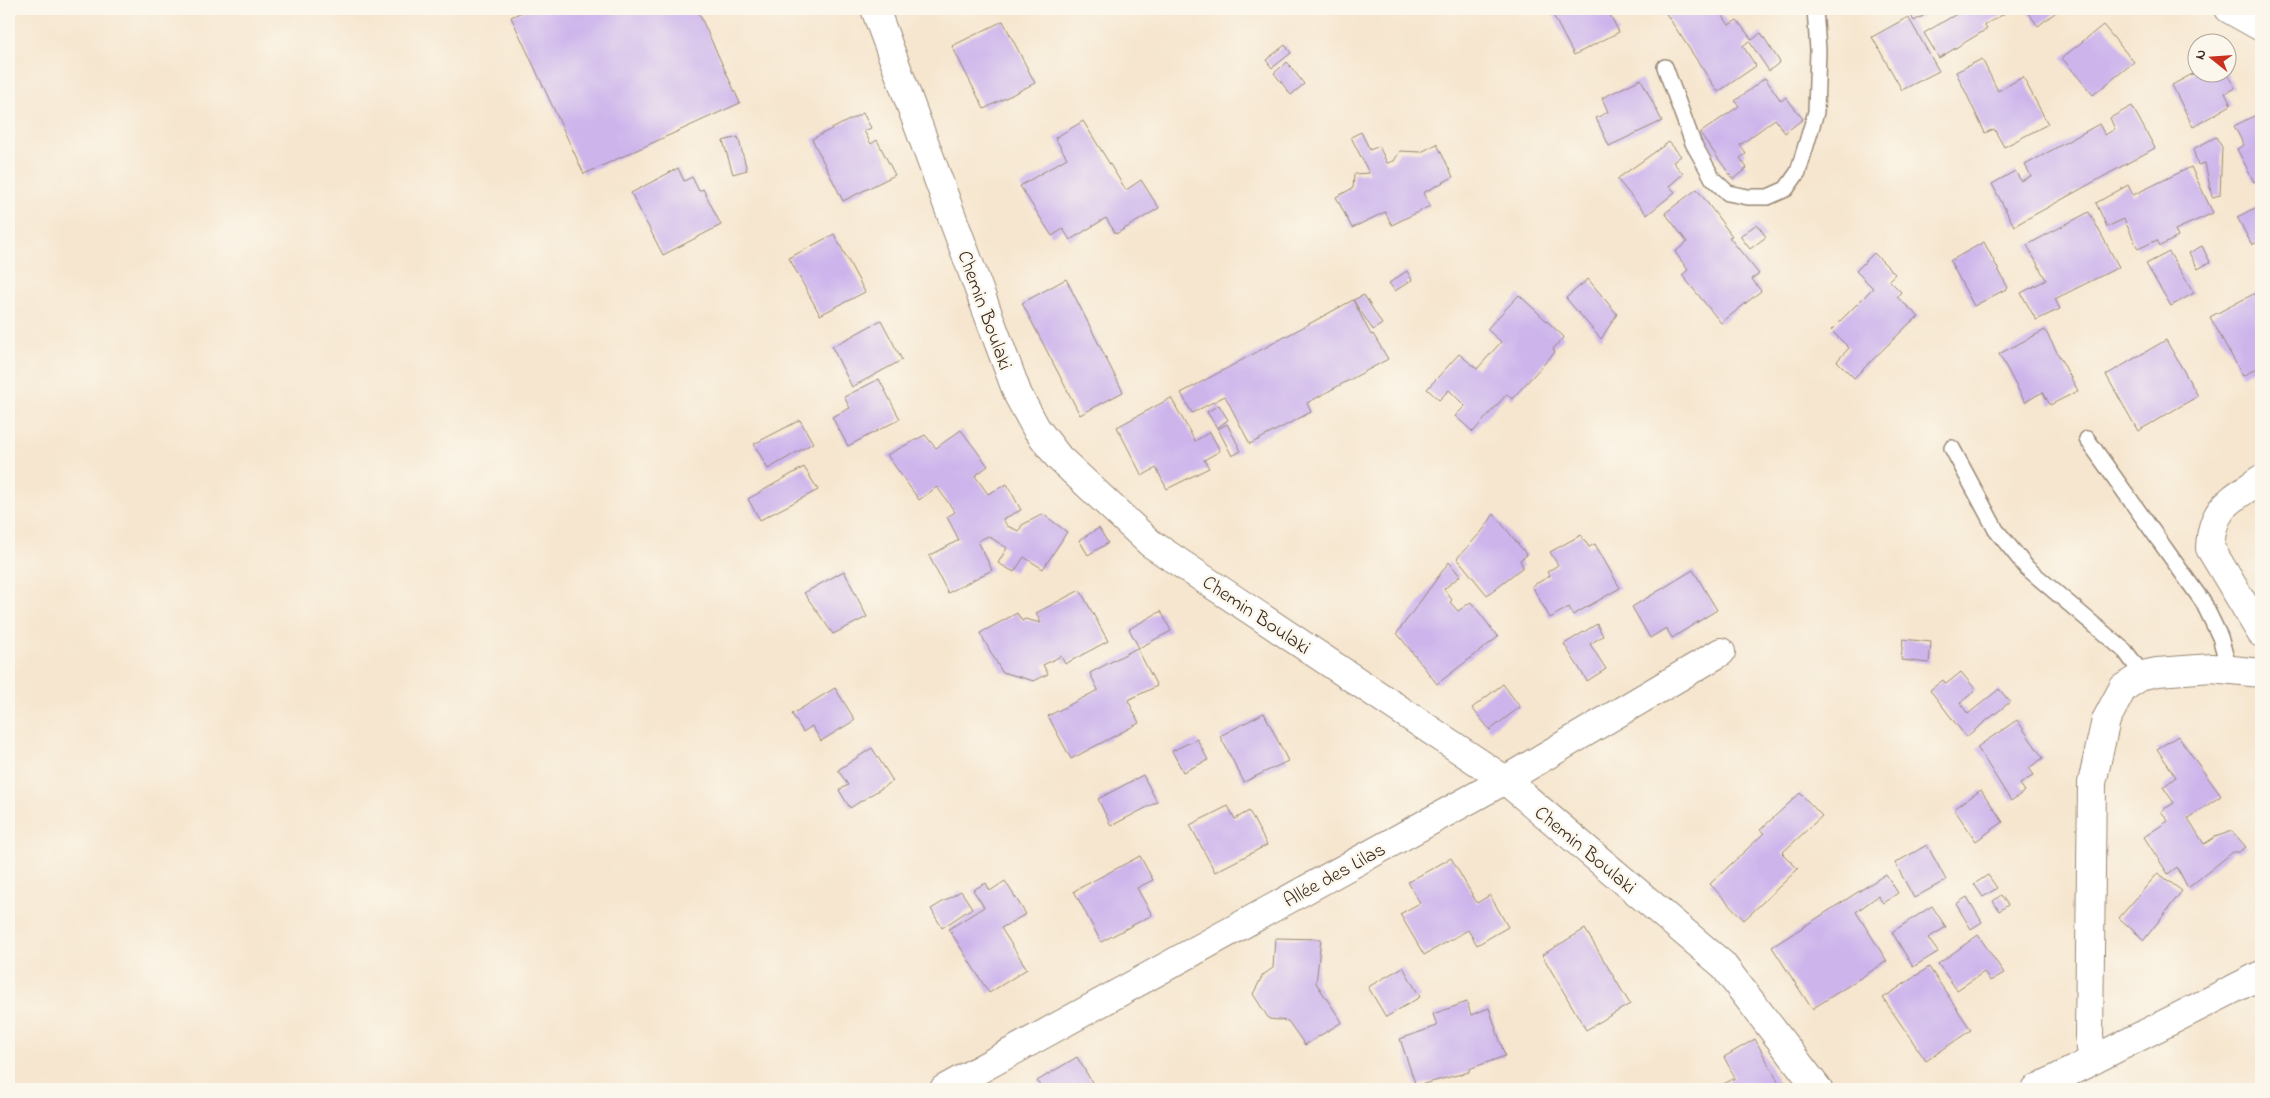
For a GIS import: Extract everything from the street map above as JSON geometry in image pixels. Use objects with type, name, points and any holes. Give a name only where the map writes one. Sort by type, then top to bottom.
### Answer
[{"type":"street","name":"Chemin Boulaki","points":[[875,9],[1018,395],[1036,428],[1059,458],[1150,543],[1504,780],[1722,964],[1818,1089]]},
{"type":"street","points":[[2229,9],[2261,27]]},
{"type":"street","points":[[2261,479],[2218,512],[2211,532],[2210,548],[2261,633]]},
{"type":"street","name":"Allée des Lilas","points":[[944,1089],[1504,780],[1720,652]]},
{"type":"street","points":[[2093,1060],[2089,1036],[2092,783],[2106,720],[2123,688],[2143,675],[2157,672],[2212,668],[2261,673]]},
{"type":"street","points":[[2036,1089],[2261,975]]},
{"type":"lane","points":[[1665,67],[1693,143],[1713,178],[1728,193],[1748,197],[1768,197],[1786,189],[1798,172],[1816,112],[1818,50],[1814,9]]},
{"type":"lane","points":[[2087,439],[2203,602],[2220,636],[2229,670]]},
{"type":"lane","points":[[1952,448],[1996,530],[2027,568],[2125,651],[2143,675]]},
{"type":"building","points":[[529,9],[676,9],[678,15],[697,9],[740,103],[584,174],[511,17]]},
{"type":"building","points":[[1550,9],[1607,9],[1619,32],[1574,55]]},
{"type":"building","points":[[1663,9],[1718,9],[1729,25],[1737,20],[1752,40],[1761,33],[1780,62],[1769,71],[1749,41],[1743,46],[1756,66],[1718,92]]},
{"type":"building","points":[[1907,9],[1935,9],[1914,21]]},
{"type":"building","points":[[1965,9],[2000,9],[2004,14],[1984,25],[1987,29],[1939,58],[1924,33]]},
{"type":"building","points":[[2025,9],[2060,9],[2038,26]]},
{"type":"building","points":[[1908,17],[1939,71],[1902,90],[1872,37]]},
{"type":"building","points":[[1003,21],[1035,83],[984,109],[952,46]]},
{"type":"building","points":[[2103,25],[2134,62],[2093,95],[2062,58]]},
{"type":"building","points":[[1285,45],[1291,53],[1272,68],[1266,60]]},
{"type":"building","points":[[1982,59],[1998,91],[2023,77],[2048,124],[2004,147],[1994,129],[1985,133],[1956,72]]},
{"type":"building","points":[[1287,62],[1304,84],[1291,95],[1274,73]]},
{"type":"building","points":[[2188,76],[2188,82],[2232,82],[2235,88],[2225,93],[2231,105],[2193,127],[2172,85]]},
{"type":"building","points":[[1765,78],[1781,101],[1786,97],[1803,119],[1785,133],[1775,119],[1740,145],[1746,154],[1740,158],[1747,168],[1733,179],[1700,133],[1739,106],[1735,101]]},
{"type":"building","points":[[1641,79],[1662,121],[1609,146],[1596,118],[1608,112],[1602,98]]},
{"type":"building","points":[[2132,106],[2155,148],[2014,226],[1992,184],[2015,171],[2021,181],[2031,176],[2025,165],[2099,124],[2105,135],[2115,129],[2110,118]]},
{"type":"building","points":[[863,113],[871,128],[864,131],[871,144],[877,140],[895,175],[843,201],[812,139]]},
{"type":"building","points":[[2260,113],[2261,178],[2254,182],[2237,149],[2244,145],[2234,126]]},
{"type":"building","points":[[1083,121],[1126,190],[1141,180],[1159,208],[1116,234],[1106,218],[1070,240],[1063,229],[1052,236],[1020,186],[1067,158],[1055,138]]},
{"type":"building","points":[[1361,132],[1370,150],[1379,146],[1387,163],[1394,161],[1400,151],[1421,152],[1437,144],[1453,177],[1423,193],[1430,206],[1392,225],[1385,212],[1352,228],[1336,197],[1353,188],[1354,174],[1369,173],[1351,137]]},
{"type":"building","points":[[738,137],[747,170],[733,174],[723,141]]},
{"type":"building","points":[[2216,137],[2222,147],[2220,195],[2212,197],[2205,163],[2198,165],[2193,149]]},
{"type":"building","points":[[1669,142],[1681,156],[1673,162],[1683,174],[1669,186],[1675,192],[1647,215],[1617,179]]},
{"type":"building","points":[[2191,167],[2213,213],[2175,230],[2178,237],[2160,246],[2157,240],[2138,249],[2124,219],[2107,227],[2096,203],[2128,185],[2133,195]]},
{"type":"building","points":[[678,168],[684,181],[692,177],[699,191],[703,189],[721,225],[663,255],[631,193]]},
{"type":"building","points":[[1697,189],[1732,236],[1729,237],[1759,274],[1752,279],[1761,291],[1721,323],[1682,275],[1688,270],[1675,252],[1687,242],[1665,213]]},
{"type":"building","points":[[2261,205],[2261,240],[2252,245],[2237,217]]},
{"type":"building","points":[[2089,212],[2119,267],[2055,299],[2060,309],[2036,320],[2021,293],[2046,280],[2027,245]]},
{"type":"building","points":[[1757,224],[1766,237],[1750,249],[1740,236]]},
{"type":"building","points":[[834,234],[865,292],[820,315],[789,258]]},
{"type":"building","points":[[1984,242],[2008,288],[1974,306],[1950,261]]},
{"type":"building","points":[[2202,246],[2210,262],[2198,269],[2189,253]]},
{"type":"building","points":[[2169,252],[2194,293],[2171,306],[2146,264]]},
{"type":"building","points":[[1874,253],[1895,274],[1889,280],[1901,292],[1897,297],[1919,317],[1911,322],[1854,378],[1837,361],[1849,348],[1831,330],[1873,288],[1856,271]]},
{"type":"building","points":[[1407,271],[1412,280],[1395,291],[1389,283]]},
{"type":"building","points":[[1066,279],[1123,392],[1080,415],[1022,303]]},
{"type":"building","points":[[1588,279],[1617,314],[1601,339],[1566,298]]},
{"type":"building","points":[[2261,290],[2261,366],[2243,376],[2210,317]]},
{"type":"building","points":[[1364,295],[1382,324],[1373,330],[1353,300]]},
{"type":"building","points":[[1519,295],[1564,337],[1553,349],[1555,352],[1512,399],[1507,394],[1473,432],[1455,416],[1465,406],[1449,390],[1439,400],[1427,389],[1459,354],[1477,369],[1501,342],[1487,329]]},
{"type":"building","points":[[1353,300],[1371,335],[1373,334],[1388,359],[1307,403],[1311,412],[1250,444],[1225,396],[1192,413],[1181,393]]},
{"type":"building","points":[[881,320],[902,360],[852,387],[832,347]]},
{"type":"building","points":[[2045,330],[2078,391],[2050,405],[2043,392],[2025,402],[1999,354]]},
{"type":"building","points":[[2166,340],[2198,396],[2138,431],[2106,375]]},
{"type":"building","points":[[879,379],[900,419],[848,446],[832,417],[850,408],[844,397]]},
{"type":"building","points":[[1171,398],[1195,441],[1210,432],[1220,451],[1204,460],[1209,468],[1167,489],[1156,468],[1142,476],[1117,427]]},
{"type":"building","points":[[1219,405],[1228,420],[1217,428],[1207,412]]},
{"type":"building","points":[[800,420],[813,443],[768,469],[754,444]]},
{"type":"building","points":[[1227,424],[1241,451],[1232,456],[1218,429]]},
{"type":"building","points":[[961,430],[988,466],[975,476],[988,494],[1007,484],[1021,510],[1003,519],[1007,526],[1019,531],[1022,525],[1043,514],[1067,532],[1043,569],[1024,557],[1014,572],[998,563],[1007,548],[988,536],[978,541],[992,570],[948,593],[929,556],[959,540],[947,517],[955,512],[937,487],[919,500],[887,455],[925,435],[936,448]]},
{"type":"building","points":[[804,467],[818,490],[760,520],[748,499]]},
{"type":"building","points":[[1494,514],[1527,555],[1520,560],[1523,567],[1487,595],[1457,558],[1483,530]]},
{"type":"building","points":[[1099,528],[1108,543],[1088,555],[1079,540]]},
{"type":"building","points":[[1581,535],[1589,547],[1595,544],[1620,588],[1573,615],[1569,607],[1550,618],[1532,586],[1550,576],[1547,572],[1558,565],[1550,552]]},
{"type":"building","points":[[1449,562],[1460,576],[1444,589],[1452,600],[1450,602],[1458,611],[1471,602],[1498,637],[1437,684],[1397,633]]},
{"type":"building","points":[[1693,570],[1717,610],[1672,638],[1666,628],[1650,638],[1632,607]]},
{"type":"building","points":[[844,571],[867,617],[833,634],[804,593]]},
{"type":"building","points":[[1080,590],[1108,641],[1065,664],[1061,656],[1043,665],[1048,674],[1034,681],[1002,672],[980,633],[1017,613],[1022,621],[1025,619],[1041,623],[1036,613]]},
{"type":"building","points":[[1161,611],[1171,631],[1139,648],[1129,629]]},
{"type":"building","points":[[1597,624],[1603,636],[1590,644],[1606,669],[1587,681],[1564,644]]},
{"type":"building","points":[[1903,639],[1931,642],[1929,663],[1901,660]]},
{"type":"building","points":[[1137,648],[1157,686],[1128,700],[1139,723],[1071,759],[1048,716],[1098,690],[1090,673]]},
{"type":"building","points":[[1961,672],[1976,690],[1960,703],[1968,714],[1999,689],[2010,702],[1966,737],[1930,690],[1943,680],[1946,684]]},
{"type":"building","points":[[1503,684],[1520,707],[1490,730],[1472,708]]},
{"type":"building","points":[[835,688],[855,720],[821,741],[812,726],[803,732],[792,714]]},
{"type":"building","points":[[1264,713],[1288,761],[1244,782],[1220,736]]},
{"type":"building","points":[[2017,720],[2043,758],[2029,768],[2034,775],[2020,784],[2025,791],[2011,801],[1977,747]]},
{"type":"building","points":[[2178,736],[2221,796],[2188,818],[2204,844],[2215,837],[2232,831],[2246,847],[2239,852],[2233,852],[2188,888],[2177,867],[2168,874],[2144,837],[2168,821],[2161,811],[2174,803],[2163,787],[2176,777],[2157,749]]},
{"type":"building","points":[[1197,739],[1208,760],[1183,772],[1172,751]]},
{"type":"building","points":[[872,748],[893,781],[850,808],[839,790],[848,785],[838,770]]},
{"type":"building","points":[[1143,775],[1157,802],[1111,826],[1098,799]]},
{"type":"building","points":[[1981,790],[2003,822],[1976,841],[1954,809]]},
{"type":"building","points":[[1800,793],[1822,816],[1782,853],[1798,869],[1744,920],[1710,884],[1764,833],[1760,830]]},
{"type":"building","points":[[1228,806],[1235,819],[1249,811],[1267,845],[1215,872],[1190,825]]},
{"type":"building","points":[[1927,845],[1946,880],[1914,898],[1895,863]]},
{"type":"building","points":[[1140,856],[1153,880],[1137,888],[1152,915],[1101,942],[1074,891]]},
{"type":"building","points":[[1451,858],[1477,903],[1490,895],[1508,927],[1477,945],[1468,930],[1424,955],[1400,914],[1420,903],[1408,882]]},
{"type":"building","points":[[2158,873],[2182,891],[2144,940],[2119,918]]},
{"type":"building","points":[[1886,874],[1898,893],[1883,903],[1878,896],[1856,912],[1887,961],[1812,1009],[1772,947]]},
{"type":"building","points":[[1988,875],[1997,888],[1983,897],[1974,884]]},
{"type":"building","points":[[1005,881],[1026,914],[1001,928],[1027,969],[989,993],[949,929],[984,907],[973,890],[986,883],[990,891]]},
{"type":"building","points":[[961,891],[972,908],[942,928],[931,909]]},
{"type":"building","points":[[2001,895],[2008,905],[1999,911],[1993,901]]},
{"type":"building","points":[[1967,897],[1982,922],[1971,929],[1956,904]]},
{"type":"building","points":[[1932,906],[1946,927],[1928,938],[1938,952],[1913,967],[1892,932]]},
{"type":"building","points":[[1585,929],[1630,1004],[1586,1030],[1542,955]]},
{"type":"building","points":[[1978,935],[2004,973],[1990,981],[1984,972],[1957,990],[1938,964]]},
{"type":"building","points":[[1275,938],[1321,939],[1316,983],[1342,1022],[1305,1045],[1288,1021],[1269,1019],[1253,994],[1263,975],[1273,968]]},
{"type":"building","points":[[1403,967],[1420,997],[1386,1017],[1368,987]]},
{"type":"building","points":[[1929,967],[1971,1030],[1926,1061],[1883,998]]},
{"type":"building","points":[[1467,1002],[1471,1015],[1489,1008],[1505,1056],[1469,1069],[1469,1072],[1416,1086],[1400,1039],[1437,1026],[1433,1014]]},
{"type":"building","points":[[1755,1039],[1782,1089],[1714,1089],[1735,1078],[1724,1057]]},
{"type":"building","points":[[1077,1057],[1096,1089],[1042,1089],[1037,1081]]}]
